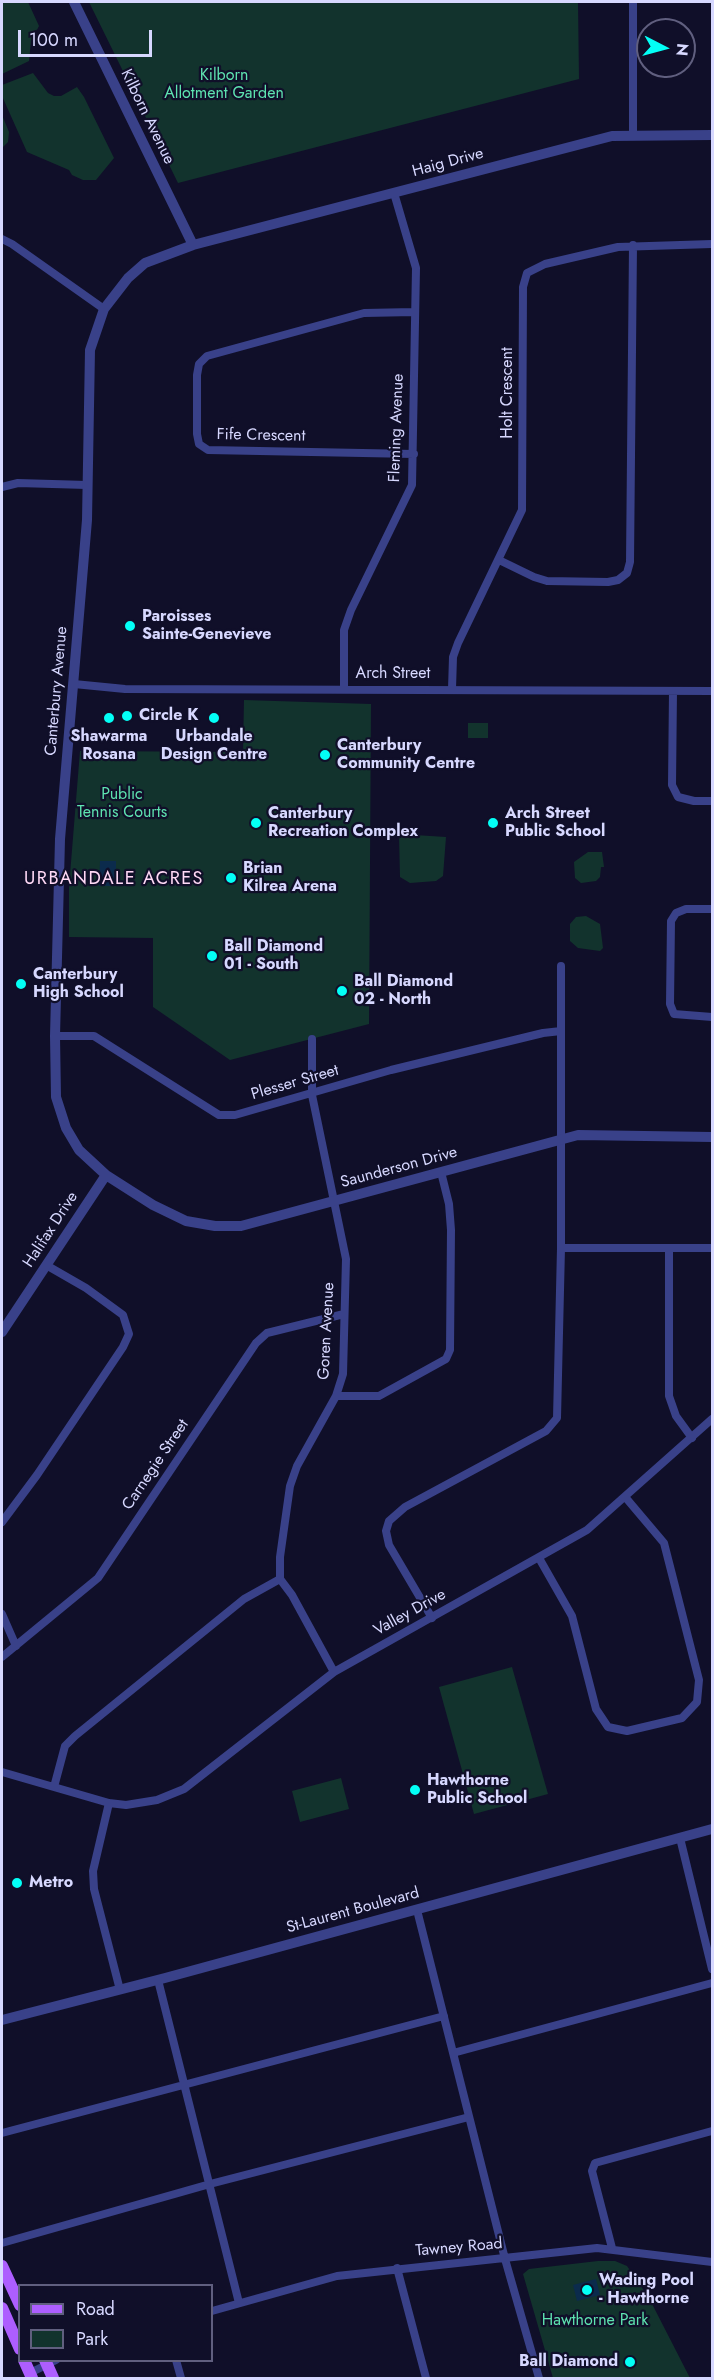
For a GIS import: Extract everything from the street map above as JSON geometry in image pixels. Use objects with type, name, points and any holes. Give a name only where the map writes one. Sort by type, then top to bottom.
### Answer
[{"type":"main road","points":[[2,2266],[18,2301]]},
{"type":"main road","points":[[2,2308],[18,2344]]},
{"type":"main road","points":[[24,2362],[31,2376]]},
{"type":"main road","points":[[49,2362],[53,2379]]},
{"type":"street","name":"Kilborn Avenue","points":[[74,2],[193,245]]},
{"type":"street","points":[[633,2],[633,134]]},
{"type":"street","name":"Haig Drive","points":[[193,245],[612,136],[712,135]]},
{"type":"street","name":"Fleming Avenue","points":[[344,688],[344,630],[351,610],[412,485],[416,268],[393,193]]},
{"type":"street","points":[[2,239],[104,309]]},
{"type":"street","name":"Holt Crescent","points":[[452,689],[453,657],[458,643],[522,510],[523,287],[527,273],[545,264],[633,245],[712,244]]},
{"type":"street","name":"Canterbury Avenue","points":[[106,1175],[79,1150],[66,1128],[56,1097],[55,1036],[60,839],[74,684],[87,485],[90,350],[104,309],[128,278],[145,263],[193,245]]},
{"type":"street","points":[[498,560],[534,578],[548,581],[608,582],[618,580],[627,573],[631,554],[633,245]]},
{"type":"street","name":"Fife Crescent","points":[[414,312],[363,313],[207,356],[199,364],[197,375],[197,434],[199,444],[208,450],[414,454]]},
{"type":"street","points":[[2,487],[18,483],[87,485]]},
{"type":"street","name":"Arch Street","points":[[74,684],[125,689],[712,691]]},
{"type":"street","points":[[673,691],[672,785],[678,797],[694,801],[712,801]]},
{"type":"street","points":[[712,909],[686,909],[676,913],[671,921],[670,992],[670,1004],[674,1014],[712,1017]]},
{"type":"street","points":[[432,1618],[389,1545],[386,1531],[389,1521],[405,1507],[546,1431],[557,1418],[561,1248],[561,966]]},
{"type":"street","name":"Plesser Street","points":[[55,1036],[94,1036],[219,1115],[235,1115],[312,1095],[391,1070],[561,1031]]},
{"type":"street","name":"Goren Avenue","points":[[280,1579],[280,1557],[290,1486],[297,1466],[336,1396],[343,1374],[346,1259],[312,1095],[312,1039]]},
{"type":"street","name":"Saunderson Drive","points":[[106,1175],[153,1205],[186,1221],[215,1226],[241,1226],[578,1135],[712,1137]]},
{"type":"street","points":[[336,1396],[379,1396],[446,1359],[450,1350],[451,1230],[449,1204],[441,1172]]},
{"type":"street","name":"Halifax Drive","points":[[2,1332],[106,1175]]},
{"type":"street","points":[[561,1248],[712,1248]]},
{"type":"street","points":[[669,1248],[669,1396],[676,1416],[692,1438]]},
{"type":"street","points":[[2,1522],[103,1377],[129,1334],[123,1315],[86,1288],[46,1265]]},
{"type":"street","name":"Carnegie Street","points":[[2,1657],[98,1578],[256,1343],[267,1333],[344,1314]]},
{"type":"street","name":"Valley Drive","points":[[2,1772],[109,1803],[126,1805],[147,1802],[184,1789],[334,1672],[587,1530],[626,1498],[712,1419]]},
{"type":"street","points":[[539,1558],[572,1616],[596,1709],[608,1726],[627,1731],[682,1718],[697,1702],[699,1680],[664,1543],[626,1498]]},
{"type":"street","points":[[54,1787],[65,1746],[75,1736],[244,1599],[280,1579],[334,1672]]},
{"type":"street","points":[[2,1614],[16,1646]]},
{"type":"street","points":[[109,1803],[98,1848],[94,1880],[120,1990]]},
{"type":"street","name":"St-Laurent Boulevard","points":[[2,2020],[158,1980],[712,1829]]},
{"type":"street","points":[[680,1838],[712,1970]]},
{"type":"street","points":[[417,1910],[539,2379]]},
{"type":"street","points":[[158,1980],[239,2303]]},
{"type":"street","points":[[453,2053],[712,1983]]},
{"type":"street","points":[[2,2133],[444,2016]]},
{"type":"street","points":[[2,2243],[210,2184],[469,2117]]},
{"type":"street","points":[[612,2248],[592,2171],[595,2163],[712,2131]]},
{"type":"street","name":"Tawney Road","points":[[213,2311],[337,2276],[397,2268],[612,2248],[712,2262]]},
{"type":"street","points":[[397,2268],[426,2379]]},
{"type":"street","points":[[31,2376],[49,2362]]},
{"type":"street","points":[[176,2362],[181,2379]]},
{"type":"green space","points":[[2,2],[28,2],[39,26],[31,41],[29,61],[2,74]]},
{"type":"green space","name":"Kilborn Allotment Garden","points":[[89,2],[578,2],[579,79],[178,183]]},
{"type":"green space","points":[[33,73],[48,93],[54,96],[61,96],[77,87],[84,97],[114,158],[96,180],[83,180],[72,175],[69,170],[27,152],[2,96],[2,85]]},
{"type":"green space","points":[[2,115],[9,132],[8,142],[2,148]]},
{"type":"green space","name":"Public Tennis Courts","points":[[244,700],[371,704],[369,1024],[230,1060],[153,1007],[153,938],[69,937],[69,887],[80,751],[243,752]]},
{"type":"green space","points":[[468,723],[488,723],[488,738],[468,738]]},
{"type":"green space","points":[[399,834],[446,837],[443,876],[436,881],[410,883],[400,877]]},
{"type":"green space","points":[[588,852],[602,852],[604,867],[601,867],[600,877],[596,881],[581,883],[575,878],[574,862]]},
{"type":"green space","points":[[586,916],[600,924],[603,948],[600,951],[578,948],[570,941],[570,924],[576,917]]},
{"type":"green space","points":[[512,1667],[548,1794],[474,1814],[439,1687]]},
{"type":"green space","points":[[341,1778],[349,1809],[300,1822],[292,1791]]},
{"type":"green space","name":"Hawthorne Park","points":[[615,2261],[627,2266],[649,2298],[690,2378],[553,2378],[523,2274],[529,2269]]},
{"type":"water","points":[[100,861],[116,861],[116,886],[99,886]]},
{"type":"water","name":"Wading Pool - Hawthorne","points":[[596,2279],[600,2295],[577,2301],[573,2285]]},
{"type":"place","name":"Paroisses Sainte-Genevieve","points":[[130,626]]},
{"type":"place","name":"Circle K","points":[[127,716]]},
{"type":"place","name":"Shawarma Rosana","points":[[109,718]]},
{"type":"place","name":"Urbandale Design Centre","points":[[214,718]]},
{"type":"place","name":"Canterbury Community Centre","points":[[325,755]]},
{"type":"place","name":"Canterbury Recreation Complex","points":[[256,823]]},
{"type":"place","name":"Arch Street Public School","points":[[493,823]]},
{"type":"place","name":"Brian Kilrea Arena","points":[[231,878]]},
{"type":"place","name":"Ball Diamond 01 - South","points":[[212,956]]},
{"type":"place","name":"Canterbury High School","points":[[21,984]]},
{"type":"place","name":"Ball Diamond 02 - North","points":[[342,991]]},
{"type":"place","name":"Hawthorne Public School","points":[[415,1790]]},
{"type":"place","name":"Metro","points":[[17,1883]]},
{"type":"place","name":"Wading Pool - Hawthorne","points":[[587,2290]]},
{"type":"place","name":"Ball Diamond","points":[[630,2362]]},
{"type":"district","name":"URBANDALE ACRES","points":[[114,880]]}]
